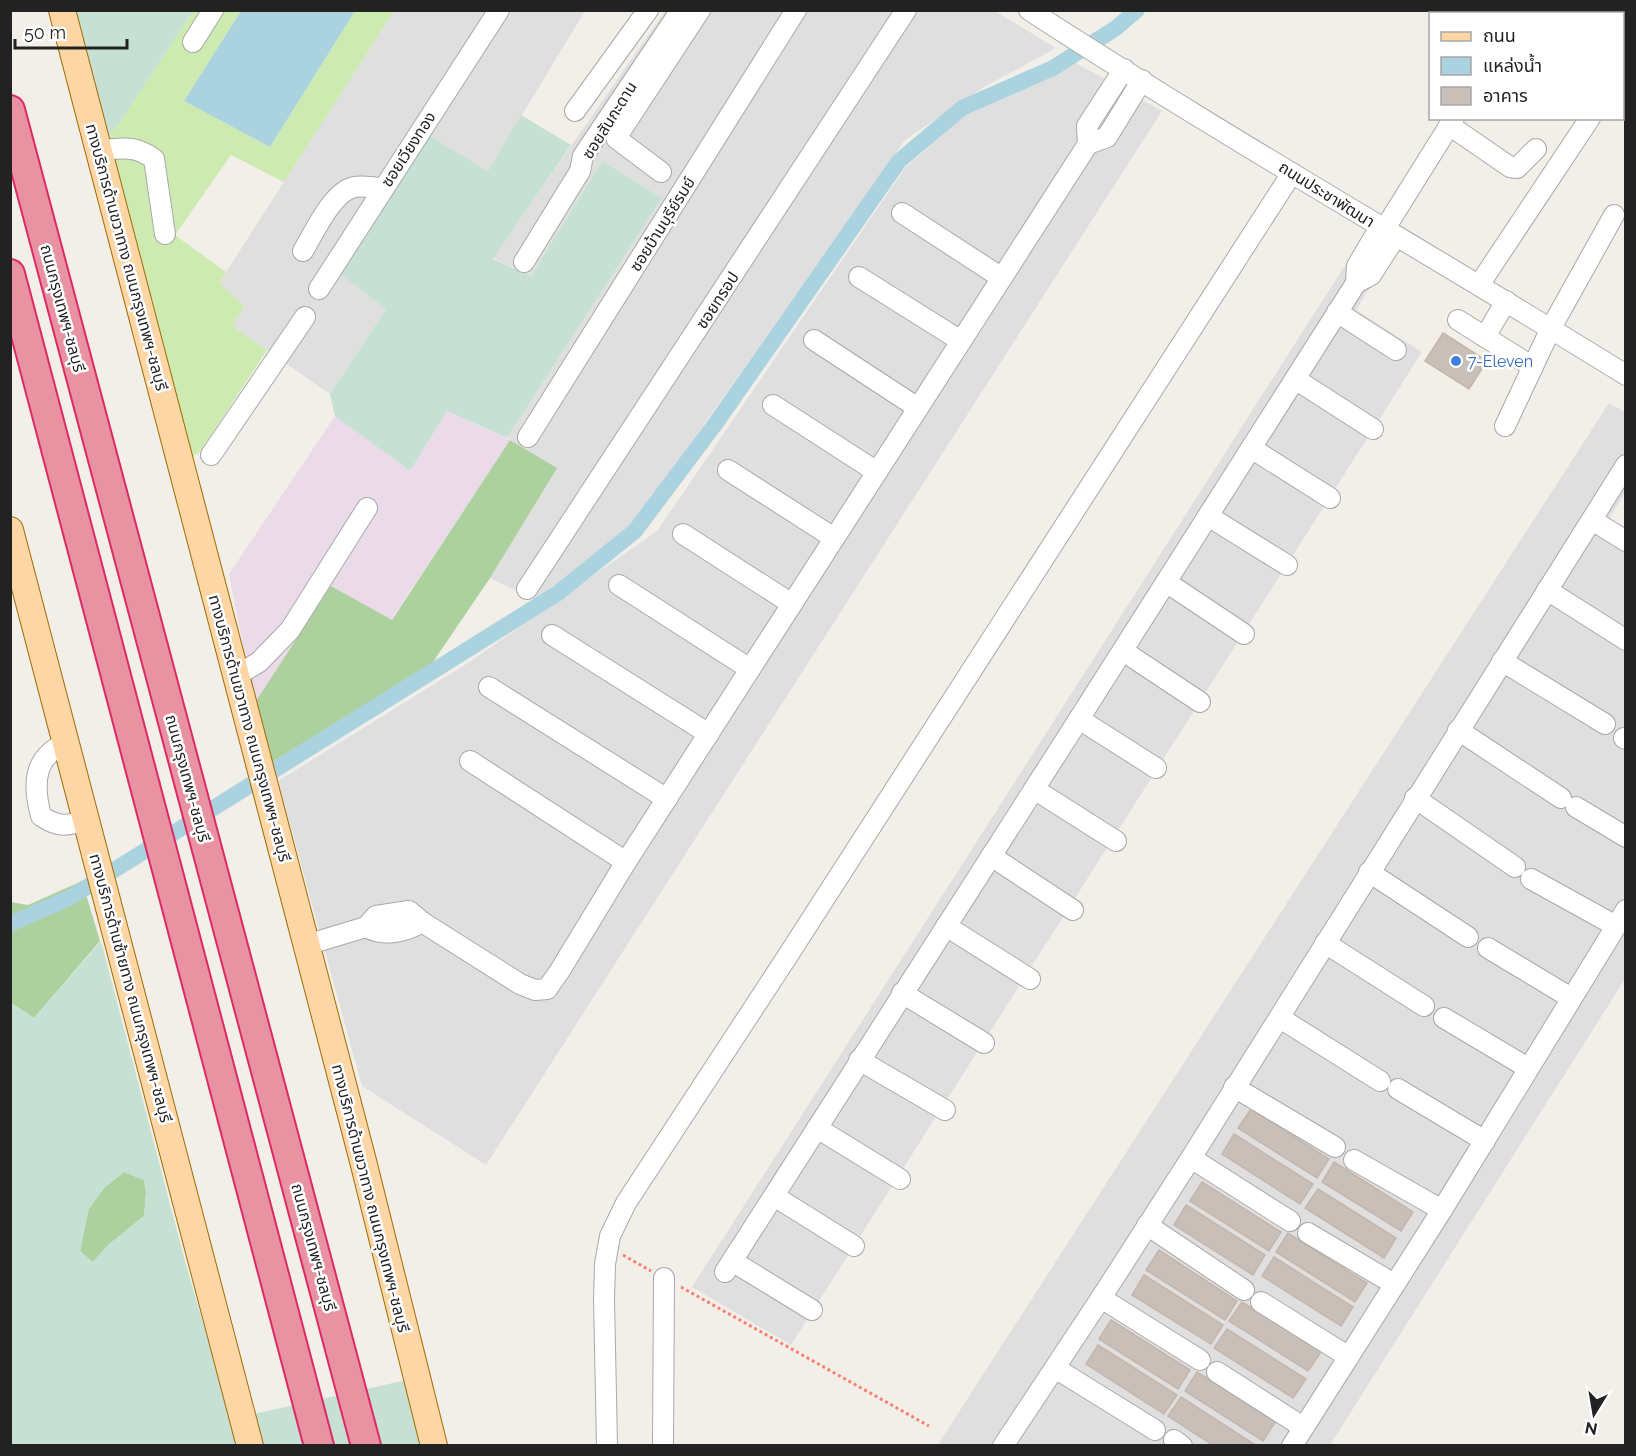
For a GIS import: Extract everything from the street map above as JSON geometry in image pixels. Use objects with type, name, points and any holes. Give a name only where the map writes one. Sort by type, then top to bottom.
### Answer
[{"type":"highway","name":"ถนนกรุงเทพฯ-ชลบุรี","points":[[10,110],[366,1446]]},
{"type":"highway","points":[[10,274],[319,1446]]},
{"type":"main road","name":"ทางบริการด้านขวาทาง ถนนกรุงเทพฯ-ชลบุรี","points":[[62,10],[363,1161],[434,1446]]},
{"type":"main road","name":"ทางบริการด้านซ้ายทาง ถนนกรุงเทพฯ-ชลบุรี","points":[[10,530],[15,570],[66,741],[248,1436]]},
{"type":"street","points":[[193,42],[213,10]]},
{"type":"street","name":"ซอยเวียงทอง","points":[[319,289],[499,10]]},
{"type":"street","points":[[575,111],[648,10]]},
{"type":"street","name":"ซอยสันกะดาน","points":[[524,262],[580,171],[583,156],[681,10]]},
{"type":"street","points":[[661,172],[617,139],[700,10]]},
{"type":"street","name":"ซอยบ้านบุรีย์รมย์","points":[[528,437],[796,10]]},
{"type":"street","name":"ซอยทรอป","points":[[527,589],[906,10]]},
{"type":"street","name":"ถนนประชาพัฒนา","points":[[1029,10],[1292,173],[1626,375]]},
{"type":"street","points":[[306,945],[366,927],[377,934],[411,929],[422,922],[520,984],[535,990],[547,989],[626,862],[1088,144],[1088,126],[1124,69]]},
{"type":"street","points":[[1088,144],[1107,137],[1142,80]]},
{"type":"street","points":[[1479,285],[1589,120]]},
{"type":"street","points":[[812,1310],[728,1266],[1337,312],[1356,283],[1371,275],[1387,231],[1451,122],[1510,167],[1517,168],[1536,149]]},
{"type":"street","points":[[99,150],[132,148],[142,150],[154,159],[165,234]]},
{"type":"street","points":[[607,1446],[605,1264],[610,1236],[626,1203],[792,950],[1292,173]]},
{"type":"street","points":[[303,250],[327,210],[341,195],[353,187],[383,188]]},
{"type":"street","points":[[902,213],[1002,278]]},
{"type":"street","points":[[1505,426],[1551,328],[1614,215]]},
{"type":"street","points":[[859,277],[961,341]]},
{"type":"street","points":[[1485,337],[1506,301]]},
{"type":"street","points":[[1337,312],[1396,350]]},
{"type":"street","points":[[211,455],[305,316]]},
{"type":"street","points":[[1458,320],[1533,367]]},
{"type":"street","points":[[814,340],[918,408]]},
{"type":"street","points":[[1295,379],[1373,429]]},
{"type":"street","points":[[773,405],[877,472]]},
{"type":"street","points":[[1251,448],[1330,498]]},
{"type":"street","points":[[1013,1442],[1055,1368],[1280,1018],[1415,798],[1626,465]]},
{"type":"street","points":[[728,470],[834,538]]},
{"type":"street","points":[[236,676],[259,662],[290,630],[367,508]]},
{"type":"street","points":[[1208,516],[1287,565]]},
{"type":"street","points":[[1592,520],[1626,541]]},
{"type":"street","points":[[683,534],[792,604]]},
{"type":"street","points":[[1166,582],[1244,634]]},
{"type":"street","points":[[619,585],[750,669]]},
{"type":"street","points":[[1547,590],[1626,640]]},
{"type":"street","points":[[552,634],[709,734]]},
{"type":"street","points":[[1122,651],[1200,702]]},
{"type":"street","points":[[1502,661],[1605,724]]},
{"type":"street","points":[[489,687],[667,799]]},
{"type":"street","points":[[1079,719],[1156,768]]},
{"type":"street","points":[[1458,730],[1568,803],[1626,837]]},
{"type":"street","points":[[66,741],[46,756],[39,769],[37,790],[41,816],[52,823],[65,826],[87,820]]},
{"type":"street","points":[[470,762],[626,862]]},
{"type":"street","points":[[1034,789],[1116,840]]},
{"type":"street","points":[[1415,798],[1515,867]]},
{"type":"street","points":[[991,856],[1073,910]]},
{"type":"street","points":[[1369,872],[1468,937]]},
{"type":"street","points":[[1292,1446],[1485,1141],[1621,918],[1531,879]]},
{"type":"street","points":[[946,926],[1030,979]]},
{"type":"street","points":[[1325,943],[1424,1006]]},
{"type":"street","points":[[1488,948],[1571,998]]},
{"type":"street","points":[[902,993],[984,1043]]},
{"type":"street","points":[[1280,1018],[1380,1081]]},
{"type":"street","points":[[1444,1018],[1528,1068]]},
{"type":"street","points":[[859,1060],[945,1110]]},
{"type":"street","points":[[1234,1087],[1335,1147]]},
{"type":"street","points":[[1398,1089],[1485,1141]]},
{"type":"street","points":[[817,1128],[900,1179]]},
{"type":"street","points":[[1191,1158],[1290,1221]]},
{"type":"street","points":[[1354,1160],[1442,1210]]},
{"type":"street","points":[[774,1196],[854,1246]]},
{"type":"street","points":[[1147,1225],[1244,1290]]},
{"type":"street","points":[[1308,1233],[1394,1284]]},
{"type":"street","points":[[663,1446],[664,1278]]},
{"type":"street","points":[[1101,1298],[1200,1360]]},
{"type":"street","points":[[1262,1302],[1349,1357]]},
{"type":"street","points":[[1055,1368],[1155,1430]]},
{"type":"street","points":[[1217,1372],[1303,1427]]},
{"type":"path","points":[[609,1246],[929,1426]]},
{"type":"shaded area","points":[[394,11],[585,11],[488,171],[427,134],[386,309],[330,394],[232,326],[219,283]]},
{"type":"shaded area","points":[[665,11],[995,11],[1056,48],[984,87],[905,140],[631,528],[535,600],[490,578],[556,468],[507,438],[662,198],[602,161],[531,276],[493,258]]},
{"type":"shaded area","points":[[1074,62],[1162,111],[486,1165],[362,1086],[278,781],[468,663],[657,531],[905,168],[971,109],[1043,80]]},
{"type":"shaded area","points":[[1358,245],[1386,262],[1356,310],[1422,352],[791,1345],[692,1287]]},
{"type":"shaded area","points":[[1609,403],[1625,412],[1625,493],[1609,518],[1626,528],[1625,979],[1330,1445],[937,1446]]},
{"type":"shaded area","points":[[447,411],[510,440],[391,620],[254,704],[229,574],[335,416],[410,471]]},
{"type":"green space","points":[[74,11],[193,11],[121,121],[109,135]]},
{"type":"green space","points":[[193,11],[241,11],[184,101],[270,147],[355,11],[394,11],[284,182],[231,155],[175,235],[226,272],[219,283],[244,306],[232,326],[267,350],[199,453],[188,458],[109,135],[121,121]]},
{"type":"green space","points":[[521,115],[571,145],[493,259],[531,276],[602,161],[662,198],[507,438],[447,411],[410,471],[335,416],[330,394],[386,309],[338,272],[427,134],[488,171]]},
{"type":"green space","points":[[510,440],[557,468],[490,578],[431,665],[269,764],[254,704],[331,586],[392,620]]},
{"type":"green space","points":[[82,881],[100,941],[34,1018],[11,1003],[10,902],[28,905]]},
{"type":"green space","points":[[101,941],[186,1265],[231,1419],[429,1375],[447,1445],[11,1445],[10,1003],[34,1018]],"holes":[[[124,1172],[144,1180],[146,1193],[144,1216],[107,1246],[93,1262],[80,1251],[89,1209],[104,1188]]]},
{"type":"green space","points":[[124,1172],[144,1180],[146,1193],[144,1216],[107,1246],[92,1263],[80,1251],[88,1209],[104,1188]]},
{"type":"water","points":[[241,11],[355,11],[270,147],[184,101]]},
{"type":"building","name":"7-Eleven","points":[[1443,333],[1487,361],[1469,389],[1425,361]]},
{"type":"building","points":[[1251,1109],[1329,1159],[1317,1178],[1238,1128]]},
{"type":"building","points":[[1234,1134],[1313,1184],[1300,1204],[1222,1154]]},
{"type":"building","points":[[1334,1162],[1413,1212],[1401,1231],[1322,1182]]},
{"type":"building","points":[[1202,1182],[1281,1232],[1269,1251],[1190,1201]]},
{"type":"building","points":[[1318,1189],[1396,1238],[1384,1258],[1305,1208]]},
{"type":"building","points":[[1186,1205],[1265,1255],[1253,1275],[1174,1225]]},
{"type":"building","points":[[1288,1233],[1367,1283],[1355,1302],[1276,1252]]},
{"type":"building","points":[[1159,1250],[1237,1301],[1225,1320],[1146,1270]]},
{"type":"building","points":[[1274,1257],[1353,1307],[1341,1326],[1262,1276]]},
{"type":"building","points":[[1144,1275],[1223,1325],[1211,1344],[1132,1295]]},
{"type":"building","points":[[1242,1302],[1321,1352],[1308,1371],[1229,1321]]},
{"type":"building","points":[[1111,1320],[1190,1370],[1178,1389],[1099,1339]]},
{"type":"building","points":[[1227,1329],[1306,1379],[1293,1398],[1214,1348]]},
{"type":"building","points":[[1098,1345],[1177,1395],[1164,1414],[1086,1364]]},
{"type":"building","points":[[1197,1372],[1276,1421],[1263,1441],[1185,1391]]},
{"type":"building","points":[[1181,1397],[1257,1446],[1214,1446],[1168,1416]]},
{"type":"waterway","points":[[10,924],[71,897],[558,593],[635,531],[716,423],[899,161],[962,108],[1053,68],[1116,28],[1137,10]]},
{"type":"place","name":"7-Eleven","points":[[1456,361]]}]
